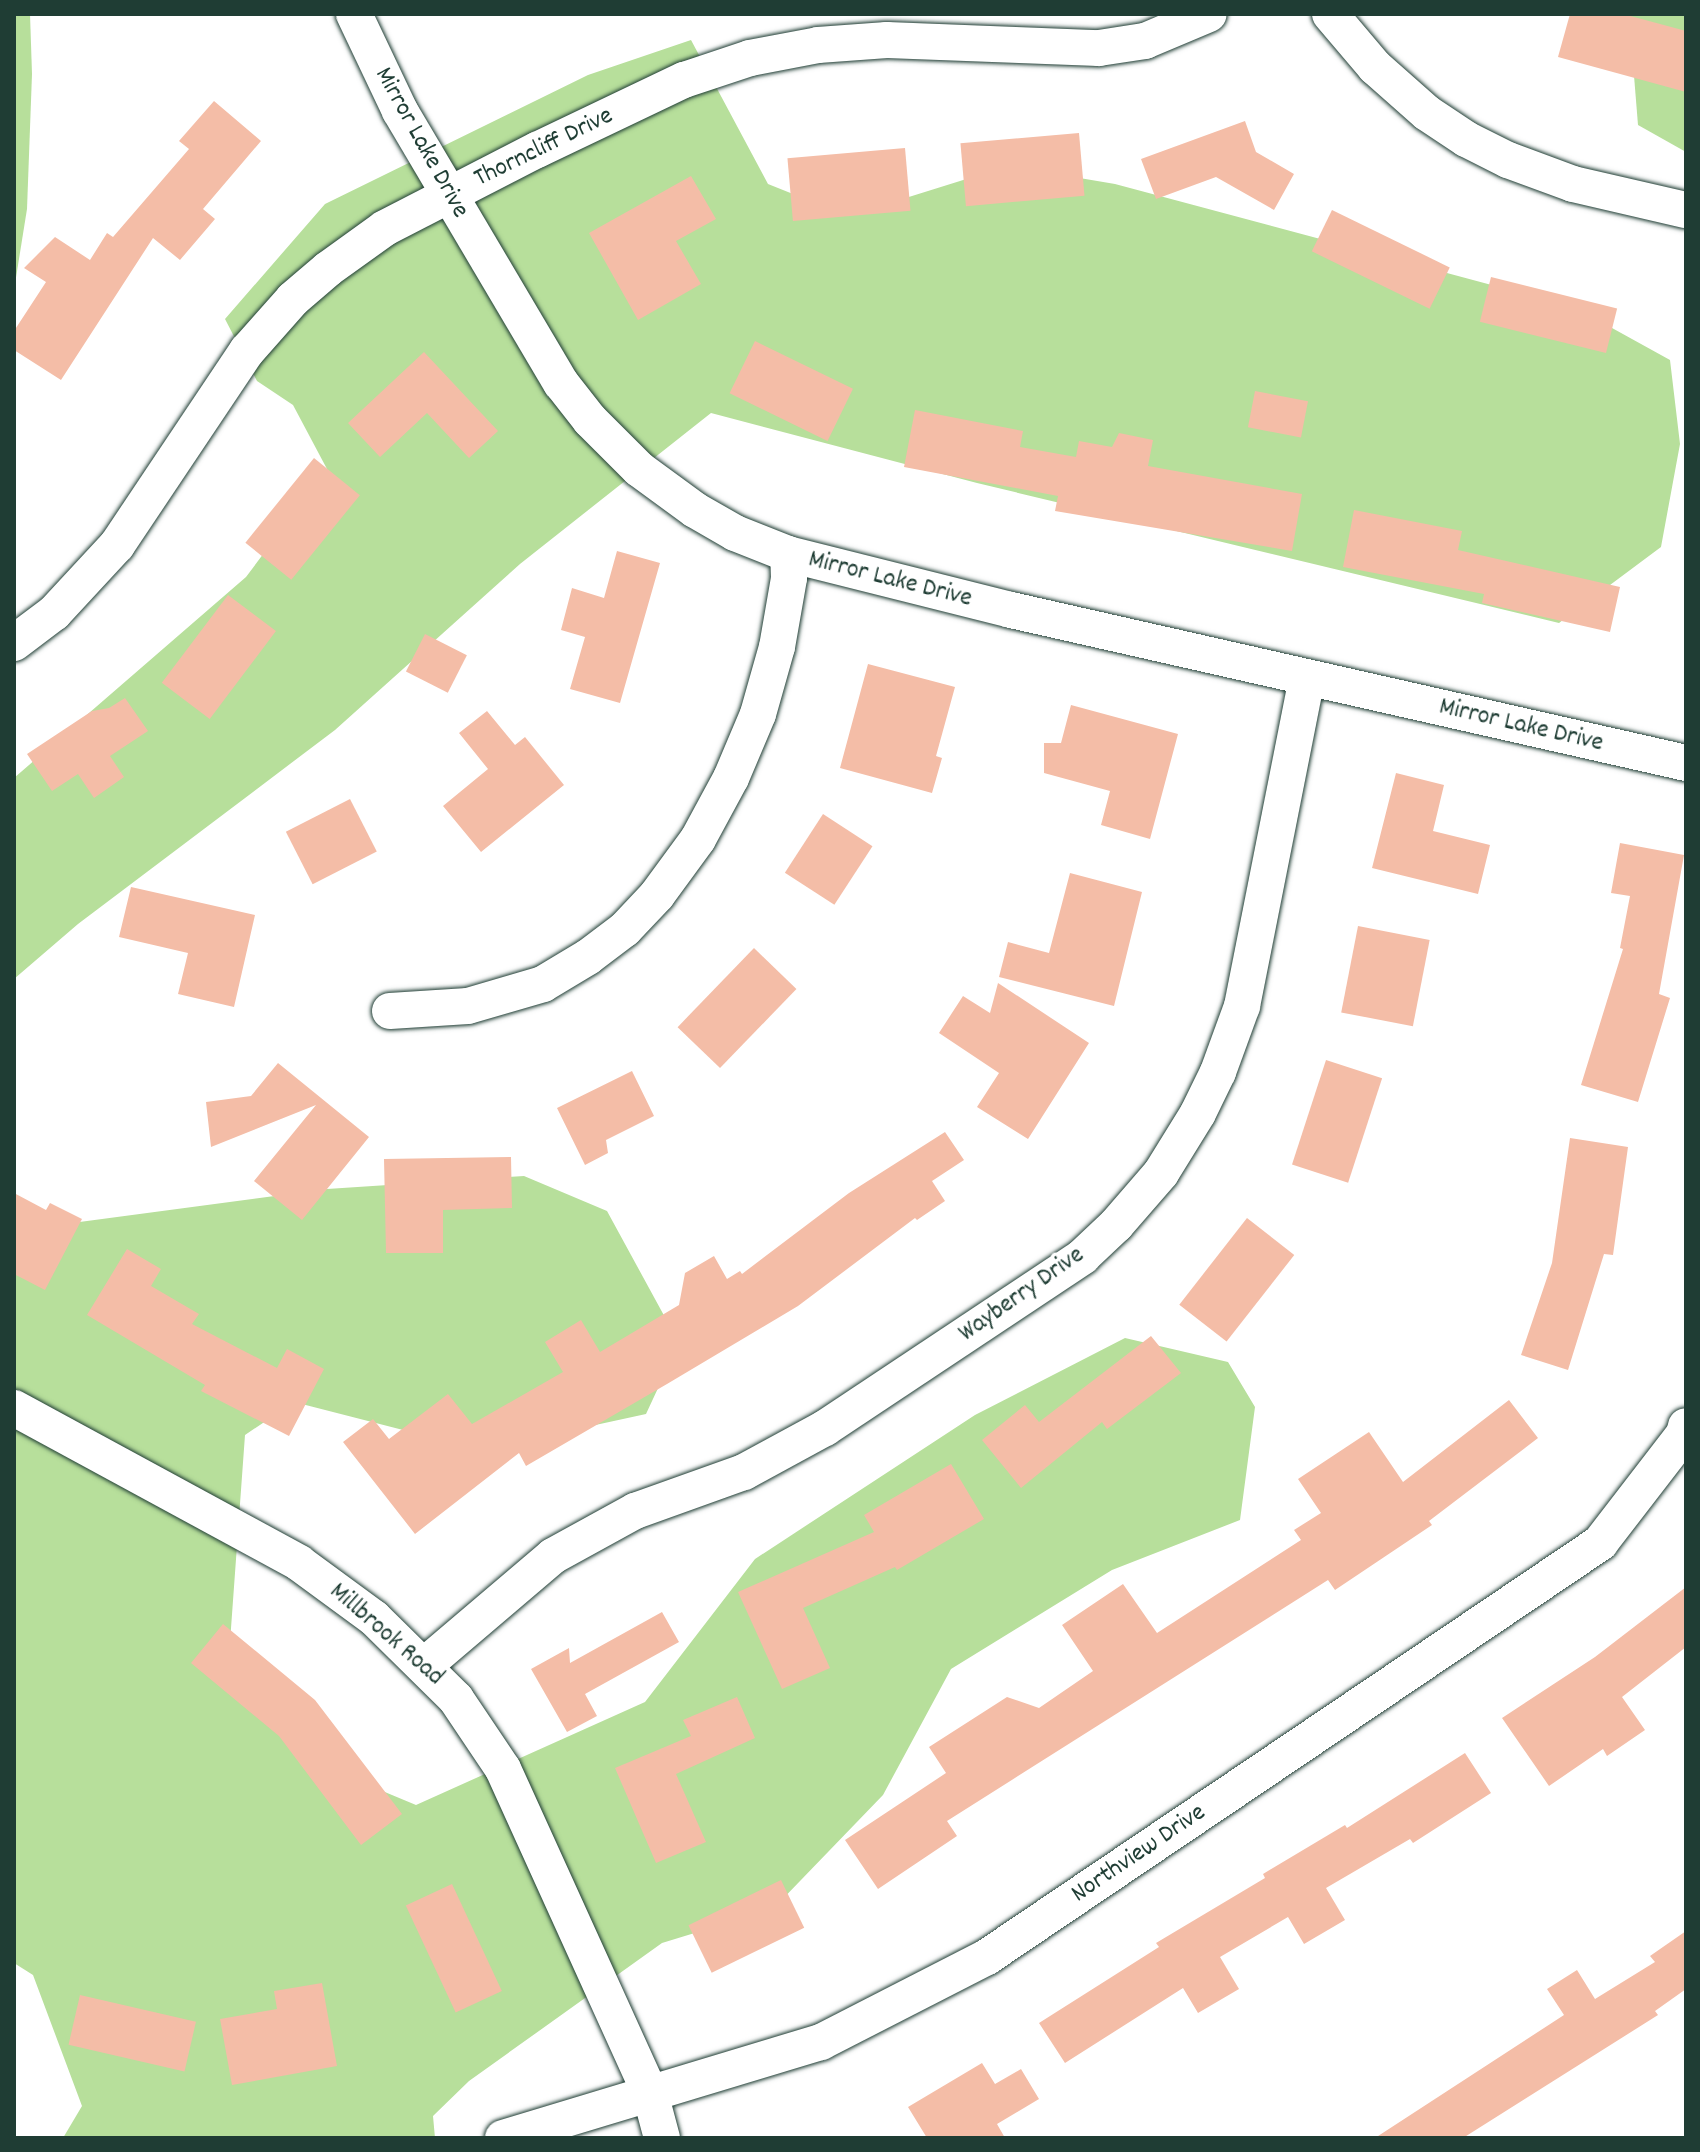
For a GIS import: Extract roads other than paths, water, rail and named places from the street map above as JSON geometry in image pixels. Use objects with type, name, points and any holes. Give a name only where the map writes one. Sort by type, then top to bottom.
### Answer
[{"type":"street","name":"Mirror Lake Drive","points":[[354,14],[400,111],[561,383],[590,420],[639,469],[695,510],[735,533],[788,554],[1011,610],[1686,763]]},
{"type":"street","name":"Thorncliff Drive","points":[[14,643],[54,613],[117,545],[247,351],[293,299],[385,228],[684,80],[750,58],[818,45],[887,40],[1099,48],[1145,41],[1209,14]]},
{"type":"street","points":[[1330,14],[1375,67],[1427,113],[1466,139],[1508,160],[1573,184],[1686,210]]},
{"type":"street","points":[[390,1011],[468,1006],[543,984],[588,957],[625,929],[657,895],[698,839],[731,778],[758,714],[777,647],[789,578],[788,554]]},
{"type":"street","name":"Wayberry Drive","points":[[425,1665],[553,1556],[635,1511],[744,1472],[825,1428],[1082,1257],[1116,1225],[1161,1173],[1198,1113],[1237,1019],[1307,678]]},
{"type":"street","name":"Millbrook Road","points":[[14,1408],[299,1563],[374,1618],[425,1665],[456,1699],[503,1769],[650,2093],[662,2138]]},
{"type":"street","name":"Northview Drive","points":[[503,2138],[821,2042],[987,1957],[1600,1543],[1684,1434],[1686,1426]]}]
